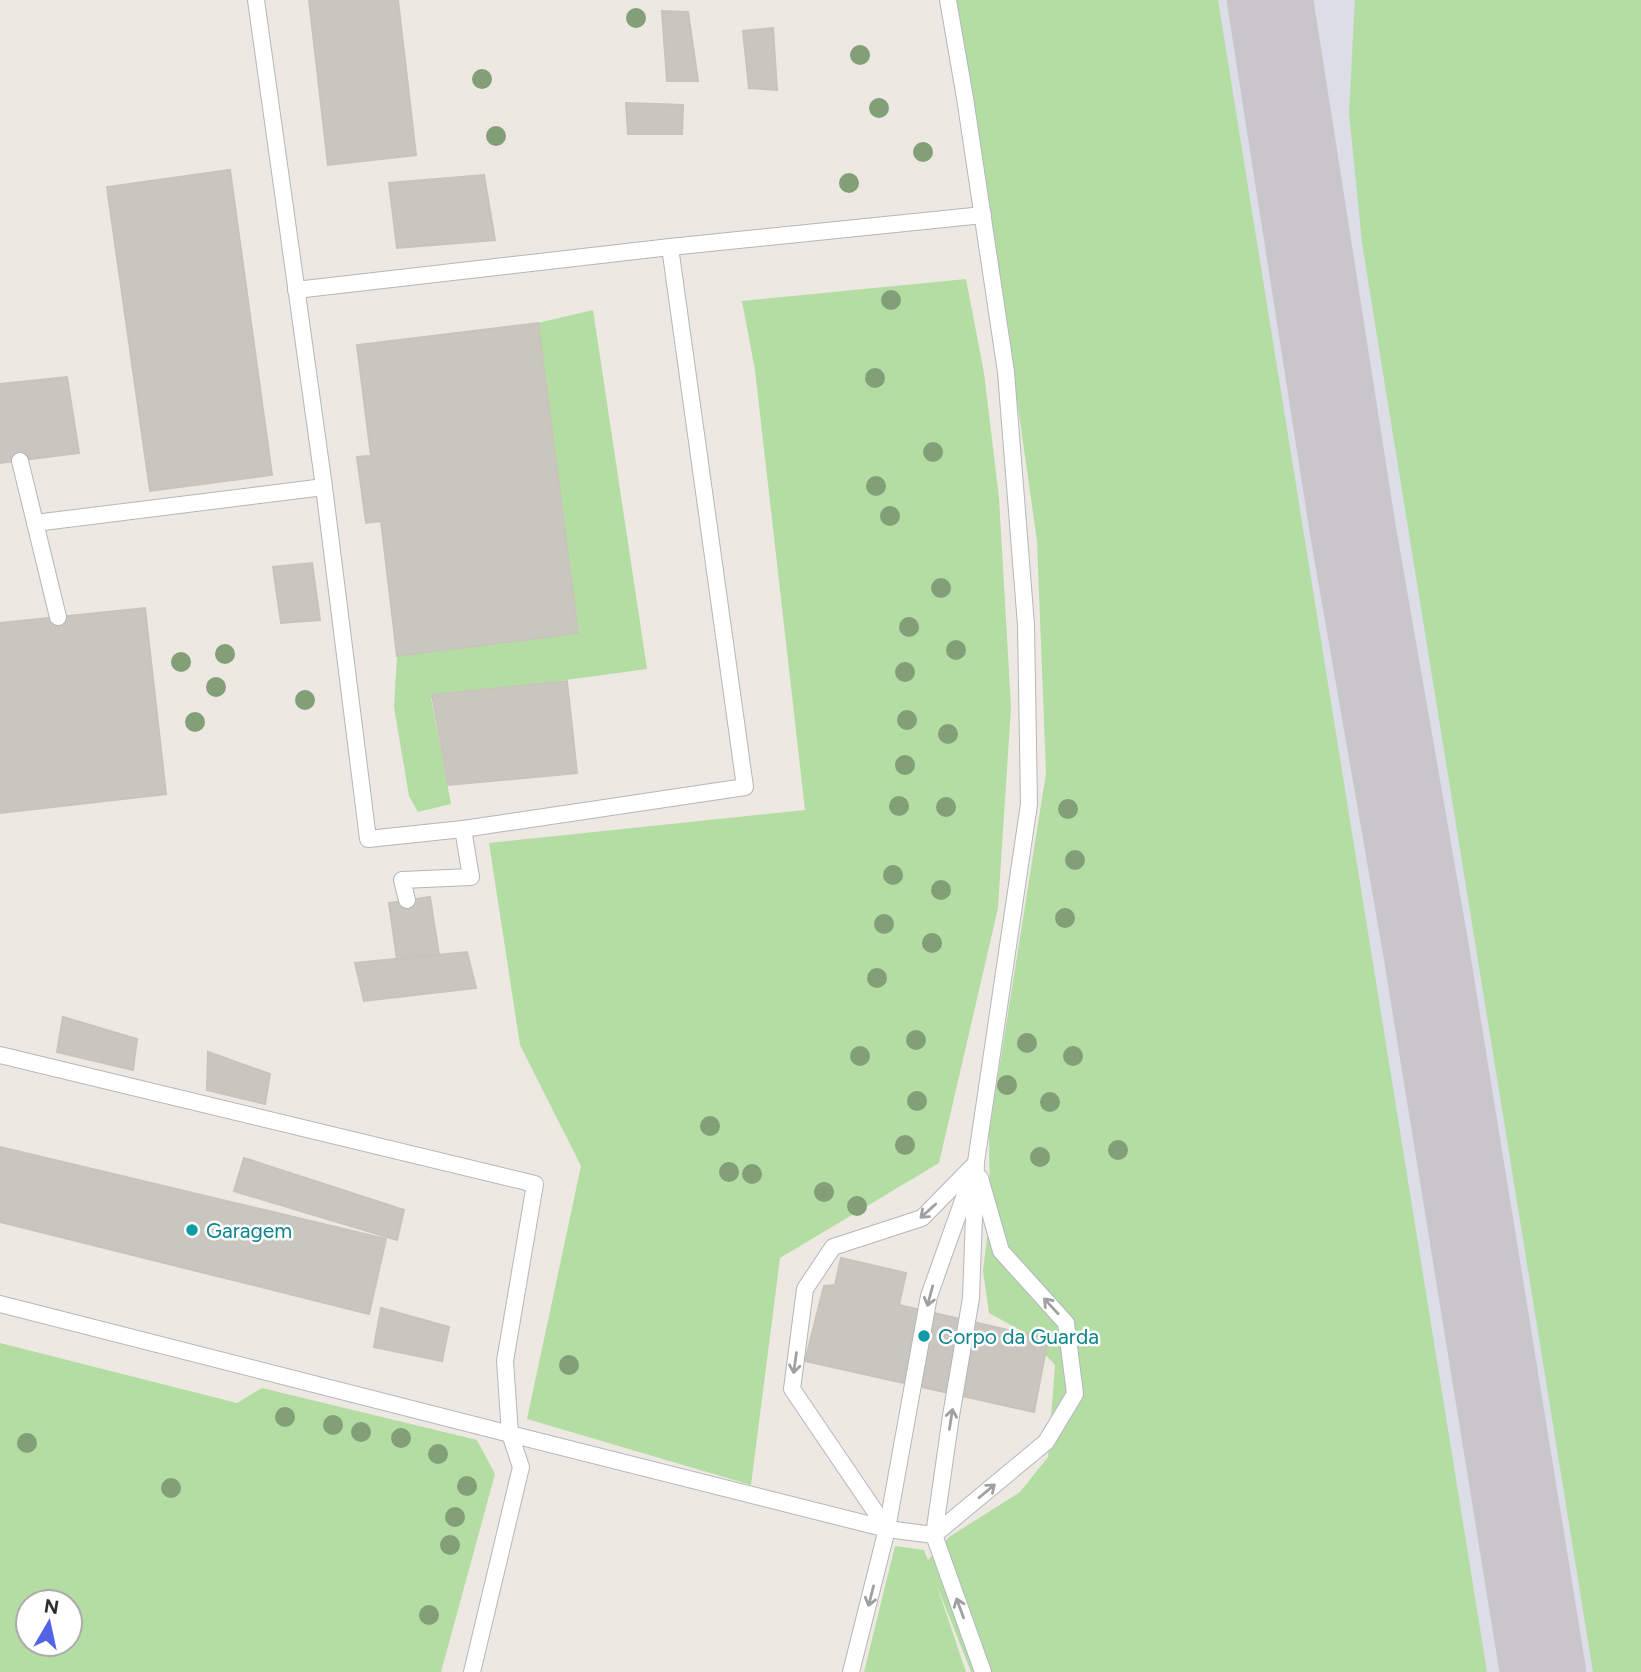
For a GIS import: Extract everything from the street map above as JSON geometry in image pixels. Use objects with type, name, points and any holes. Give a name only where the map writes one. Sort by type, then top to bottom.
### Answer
[{"type":"lane","points":[[256,0],[324,487],[368,839],[463,830],[745,787],[670,247]]},
{"type":"lane","points":[[948,0],[1006,372],[1026,625],[1028,804],[976,1162],[971,1298],[934,1535],[983,1672]]},
{"type":"lane","points":[[296,290],[670,247],[983,215]]},
{"type":"lane","points":[[20,461],[58,617]]},
{"type":"lane","points":[[35,523],[324,487]]},
{"type":"lane","points":[[407,900],[402,880],[471,877],[463,830]]},
{"type":"lane","points":[[0,1055],[535,1185],[505,1361],[510,1434],[521,1467],[472,1672]]},
{"type":"lane","points":[[851,1672],[887,1530],[929,1296],[976,1162]]},
{"type":"lane","points":[[887,1530],[792,1388],[806,1290],[834,1247],[922,1217],[976,1162]]},
{"type":"lane","points":[[0,1304],[887,1530],[934,1535],[1046,1442],[1075,1394],[1066,1323],[1001,1251],[976,1162]]},
{"type":"shaded area","points":[[960,0],[1641,0],[1641,1672],[1243,1672]]},
{"type":"green space","points":[[951,0],[1218,0],[1487,1672],[971,1672],[936,1583],[966,1672],[864,1672],[895,1546],[924,1550],[928,1560],[949,1537],[1020,1492],[1048,1457],[1055,1365],[1025,1333],[989,1313],[983,1271],[990,1213],[989,1133],[1046,773],[1037,541],[990,209]]},
{"type":"green space","points":[[1355,0],[1641,0],[1641,1672],[1593,1672],[1362,243],[1349,112]]},
{"type":"green space","points":[[966,279],[984,373],[999,498],[1011,707],[998,908],[939,1163],[780,1258],[751,1485],[527,1419],[581,1166],[520,1045],[489,843],[805,810],[755,370],[742,301]]},
{"type":"green space","points":[[593,310],[647,669],[431,698],[451,804],[418,812],[409,796],[394,707],[397,656],[577,633],[538,323]]},
{"type":"green space","points":[[0,1343],[237,1403],[262,1388],[477,1440],[495,1474],[441,1672],[0,1672]]},
{"type":"building","points":[[309,0],[398,0],[416,155],[328,165]]},
{"type":"building","points":[[662,11],[688,12],[698,81],[667,81]]},
{"type":"building","points":[[773,28],[777,90],[749,88],[743,31]]},
{"type":"building","points":[[626,103],[683,105],[682,134],[628,134]]},
{"type":"building","points":[[230,170],[272,475],[150,491],[107,187]]},
{"type":"building","points":[[484,175],[495,240],[397,248],[389,183]]},
{"type":"building","points":[[538,323],[578,633],[397,656],[381,521],[366,523],[357,457],[371,456],[357,345]]},
{"type":"building","points":[[67,377],[79,453],[0,463],[0,384]]},
{"type":"building","points":[[312,563],[320,620],[281,623],[273,567]]},
{"type":"building","points":[[145,608],[166,794],[0,813],[0,623]]},
{"type":"building","points":[[567,681],[577,773],[448,785],[432,695]]},
{"type":"building","points":[[430,897],[439,955],[397,959],[389,903]]},
{"type":"building","points":[[467,952],[476,988],[364,1001],[355,963]]},
{"type":"building","points":[[63,1017],[137,1039],[133,1070],[57,1052]]},
{"type":"building","points":[[208,1052],[270,1074],[265,1104],[207,1090]]},
{"type":"building","name":"Garagem","points":[[0,1147],[386,1239],[369,1314],[0,1222]]},
{"type":"building","points":[[244,1158],[404,1210],[397,1240],[234,1191]]},
{"type":"building","name":"Corpo da Guarda","points":[[841,1258],[906,1273],[899,1305],[1048,1339],[1034,1412],[805,1361],[824,1286],[835,1285]]},
{"type":"building","points":[[381,1308],[449,1327],[442,1361],[374,1347]]},
{"type":"taxiway","points":[[1270,0],[1353,531],[1426,950],[1543,1672]]},
{"type":"place","name":"Garagem","points":[[192,1230]]},
{"type":"place","name":"Corpo da Guarda","points":[[924,1336]]}]
